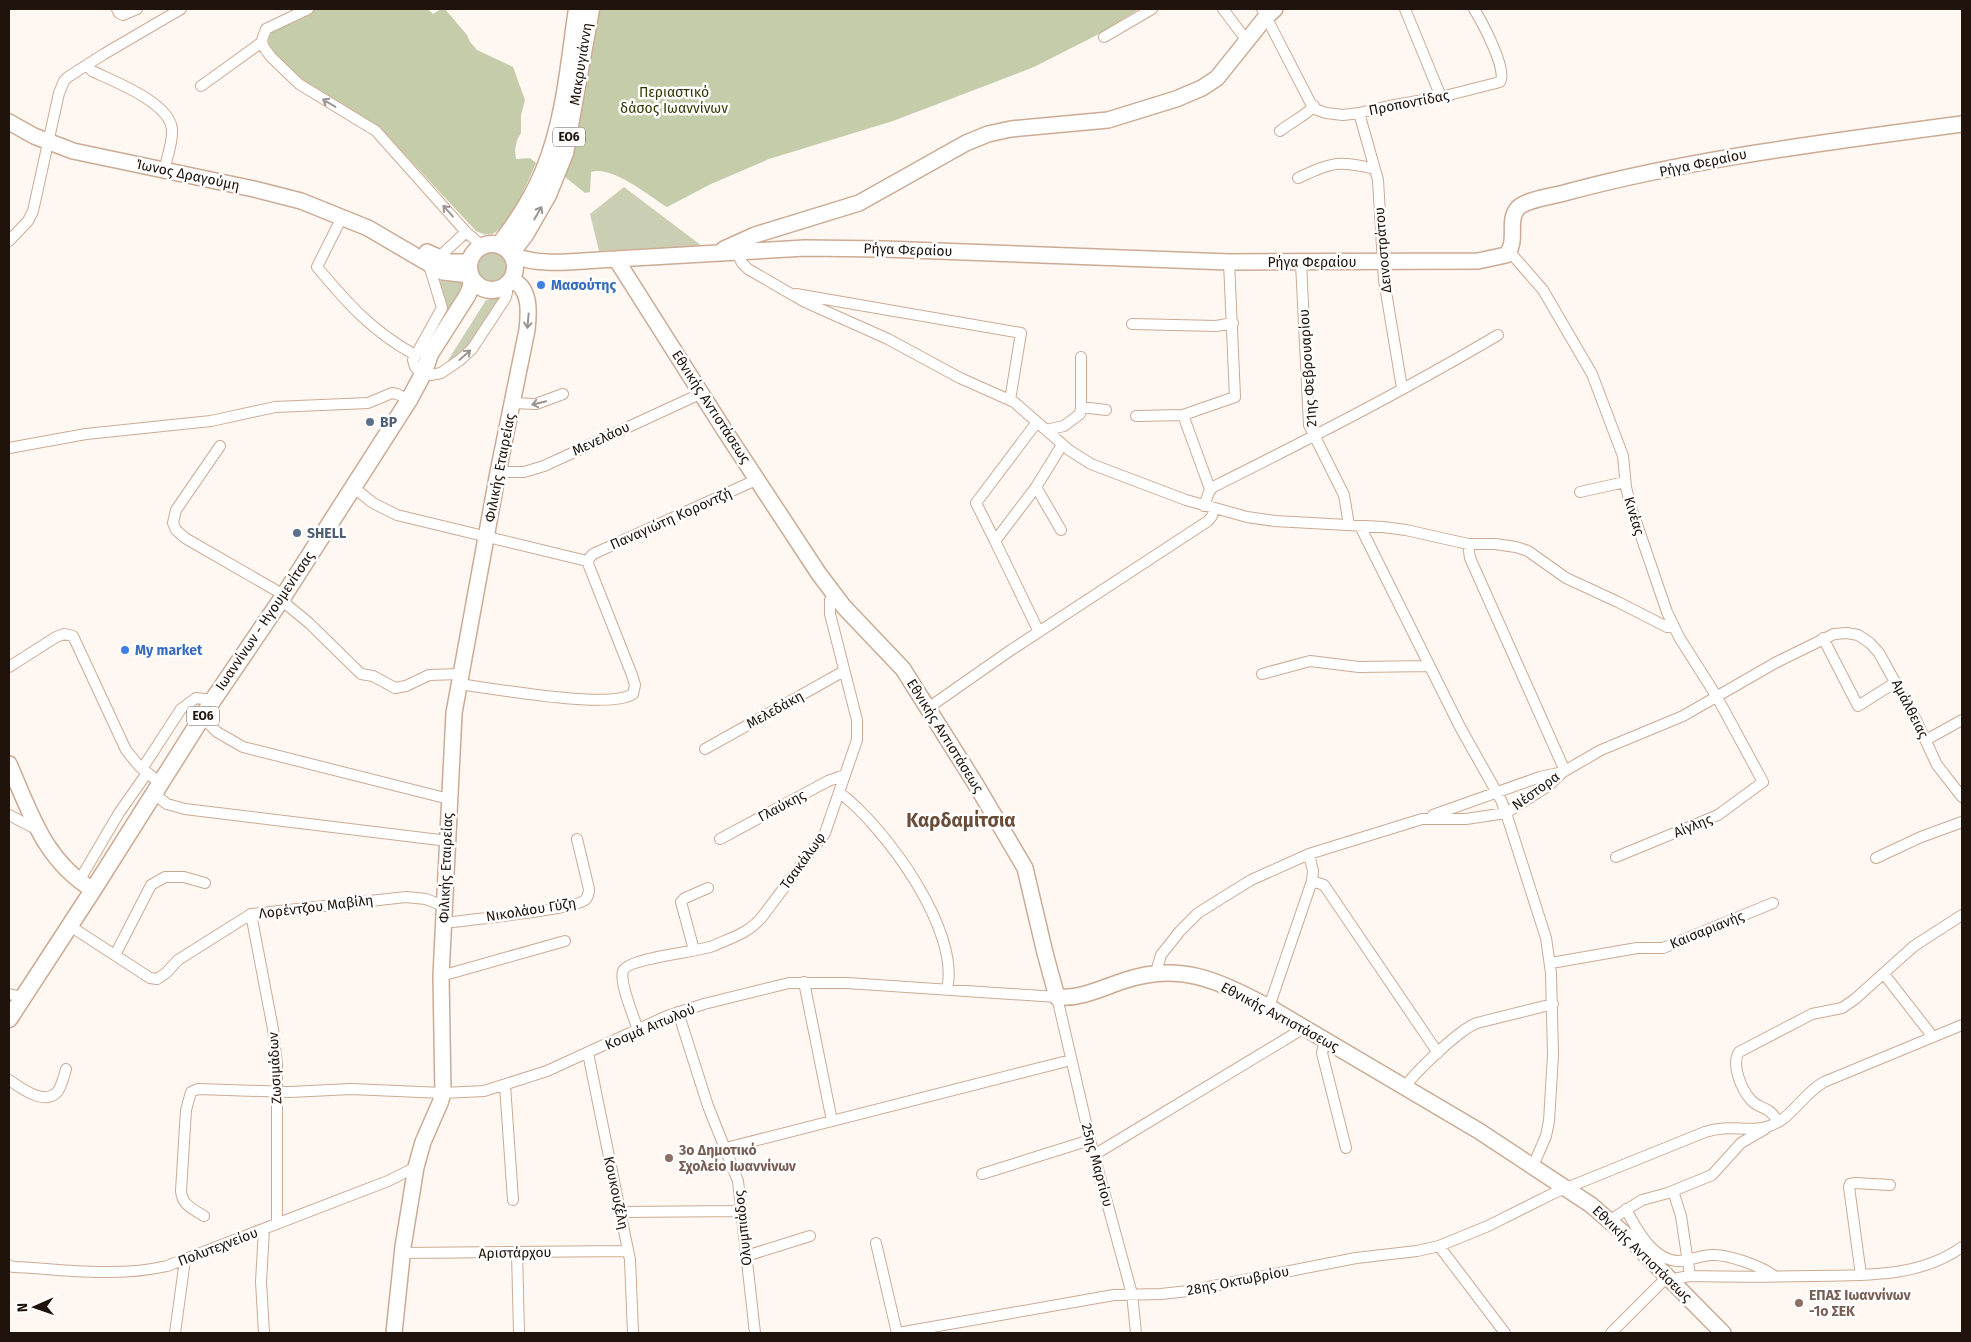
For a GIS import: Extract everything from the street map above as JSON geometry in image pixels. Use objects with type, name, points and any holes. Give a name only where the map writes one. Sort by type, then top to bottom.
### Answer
[{"type":"main road","name":"Μακρυγιάννη","points":[[507,251],[513,226],[535,189],[551,150],[561,108],[577,9]]},
{"type":"main road","name":"Μακρυγιάννη","points":[[507,251],[525,235],[548,195],[565,153],[591,9]]},
{"type":"main road","points":[[470,271],[478,285],[505,283],[515,266],[507,251],[487,244],[482,246]]},
{"type":"main road","name":"ΕΟ6","points":[[470,271],[474,252],[482,246]]},
{"type":"main road","name":"Ιωαννίνων - Ηγουμενίτσας","points":[[9,1019],[15,996],[70,926],[93,890],[151,780],[202,717],[283,597],[409,400],[423,374],[430,354],[467,296],[471,287],[470,271]]},
{"type":"main road","name":"Ιωαννίνων - Ηγουμενίτσας","points":[[423,374],[438,359],[476,301],[483,294],[505,283]]},
{"type":"street","points":[[117,9],[119,14],[124,15],[137,9]]},
{"type":"street","points":[[9,241],[28,221],[33,211],[62,84],[66,79],[87,65],[181,9]]},
{"type":"street","points":[[308,9],[268,26],[262,35],[265,50],[299,84],[376,131],[466,232],[482,246]]},
{"type":"street","points":[[1104,37],[1152,9]]},
{"type":"street","points":[[1223,9],[1247,41]]},
{"type":"street","points":[[1405,9],[1441,97]]},
{"type":"street","name":"Προποντίδας","points":[[1315,107],[1326,113],[1343,115],[1359,113],[1441,97],[1502,81],[1503,74],[1499,62],[1474,9]]},
{"type":"street","points":[[715,253],[756,235],[859,203],[966,144],[988,134],[1011,129],[1108,120],[1176,99],[1213,82],[1247,41],[1267,12],[1315,107],[1305,116],[1290,123],[1280,131]]},
{"type":"street","points":[[202,86],[262,42]]},
{"type":"street","points":[[87,65],[92,70],[145,98],[167,117],[171,125],[172,135],[164,170]]},
{"type":"street","name":"Δεινοστράτου","points":[[1359,113],[1379,187],[1384,280],[1402,388]]},
{"type":"street","name":"Ίωνος Δραγούμη","points":[[9,122],[48,142],[81,153],[292,198],[368,228],[433,262]]},
{"type":"street","name":"Ρήγα Φεραίου","points":[[616,259],[789,248],[884,249],[1229,262],[1478,261],[1499,257],[1509,251],[1512,244],[1514,215],[1518,208],[1524,204],[1556,194],[1759,151],[1962,124]]},
{"type":"street","points":[[1298,178],[1332,163],[1350,163],[1375,169]]},
{"type":"street","points":[[342,217],[317,267],[359,315],[390,341],[415,355]]},
{"type":"street","points":[[433,262],[466,232]]},
{"type":"street","points":[[507,251],[532,262],[544,263],[616,259]]},
{"type":"street","points":[[736,251],[742,263],[748,269],[794,296],[894,342],[960,378],[1010,400],[1062,445],[1091,464],[1209,508],[1275,521],[1406,530],[1468,544],[1495,544],[1523,549],[1566,578],[1667,627],[1674,626]]},
{"type":"street","name":"Κινέας","points":[[1509,251],[1543,290],[1592,374],[1623,456],[1625,482],[1637,526],[1667,612],[1717,697],[1763,782]]},
{"type":"street","name":"Εθνικής Αντιστάσεως","points":[[616,259],[834,595],[866,631],[894,658],[913,684],[1025,868],[1057,997],[1080,996],[1128,979],[1156,972],[1178,972],[1206,978],[1269,1007],[1405,1087],[1566,1188],[1610,1220],[1723,1333]]},
{"type":"street","points":[[433,262],[442,308],[415,355],[414,364],[423,374],[433,375],[441,372],[468,353],[505,299],[507,293],[505,283],[520,272],[544,263]]},
{"type":"street","points":[[433,262],[449,262],[470,271]]},
{"type":"street","points":[[1136,416],[1183,415],[1235,397],[1229,262]]},
{"type":"street","name":"21ης Φεβρουαρίου","points":[[1301,263],[1309,425],[1344,495],[1348,525]]},
{"type":"street","name":"Φιλικής Εταιρείας","points":[[394,1333],[402,1253],[416,1167],[423,1142],[443,1093],[441,976],[446,906],[451,740],[459,679],[527,330],[528,308],[526,295],[522,288],[505,283]]},
{"type":"street","points":[[794,296],[800,294],[1021,333],[1010,400]]},
{"type":"street","points":[[1132,324],[1216,326],[1233,323]]},
{"type":"street","points":[[1210,489],[1314,436],[1498,335]]},
{"type":"street","points":[[1046,430],[1067,425],[1080,414],[1081,357]]},
{"type":"street","points":[[9,448],[79,435],[211,420],[275,408],[368,403],[392,393],[409,400]]},
{"type":"street","name":"Μενελάου","points":[[498,472],[524,472],[544,466],[702,393]]},
{"type":"street","name":"Φιλικής Εταιρείας","points":[[513,403],[536,404],[563,394]]},
{"type":"street","points":[[1081,407],[1106,410]]},
{"type":"street","points":[[928,708],[1039,632],[1208,521],[1212,516],[1209,508],[1210,489],[1183,415]]},
{"type":"street","points":[[1037,422],[976,503],[1039,632]]},
{"type":"street","points":[[995,541],[1036,487],[1062,445]]},
{"type":"street","points":[[220,446],[176,510],[173,520],[174,527],[193,544],[283,597],[361,674],[373,676],[390,686],[400,688],[429,675],[592,700],[628,698],[634,694],[635,684],[632,675],[587,561],[486,535],[397,515],[373,503],[353,487]]},
{"type":"street","name":"Παναγιώτη Κοροντζή","points":[[587,561],[593,554],[758,479]]},
{"type":"street","points":[[1580,492],[1625,482]]},
{"type":"street","points":[[1036,487],[1061,530]]},
{"type":"street","points":[[1360,526],[1460,727],[1498,794],[1506,812],[1542,924],[1551,963],[1553,1055],[1549,1121],[1546,1136],[1533,1166]]},
{"type":"street","points":[[1422,819],[1498,794],[1540,777],[1564,771],[1470,558],[1468,544]]},
{"type":"street","name":"Τσακάλωφ","points":[[638,1030],[623,982],[624,969],[637,962],[694,950],[733,938],[757,923],[823,838],[840,793],[857,740],[858,729],[830,614],[830,600],[834,595]]},
{"type":"street","name":"Νέστορα","points":[[1156,972],[1160,955],[1180,931],[1203,909],[1251,880],[1309,854],[1422,819],[1466,819],[1506,812],[1548,786],[1564,771],[1601,750],[1628,737],[1676,719],[1823,638],[1834,634],[1847,633]]},
{"type":"street","name":"Αμάλθειας","points":[[1847,633],[1861,637],[1874,647],[1885,662],[1941,771],[1962,797]]},
{"type":"street","points":[[9,668],[56,637],[64,634],[73,636],[122,743],[167,804],[185,809],[448,841]]},
{"type":"street","points":[[1823,638],[1858,706],[1896,682]]},
{"type":"street","points":[[1262,674],[1310,661],[1359,667],[1429,666]]},
{"type":"street","name":"Μελεδάκη","points":[[705,749],[844,671]]},
{"type":"street","points":[[79,881],[119,813],[151,780],[181,709],[196,698],[213,700]]},
{"type":"street","points":[[202,717],[217,732],[243,747],[449,799]]},
{"type":"street","points":[[1926,740],[1962,720]]},
{"type":"street","points":[[9,764],[38,830],[58,862],[79,881],[93,890]]},
{"type":"street","name":"Γλαύκης","points":[[720,839],[828,782],[845,775]]},
{"type":"street","name":"Αίγλης","points":[[1616,857],[1718,815],[1763,782]]},
{"type":"street","points":[[840,793],[850,801],[906,864],[919,887],[938,926],[948,954],[950,971],[947,989]]},
{"type":"street","points":[[9,815],[38,830]]},
{"type":"street","points":[[1876,858],[1912,841],[1962,822]]},
{"type":"street","name":"Νικολάου Γύζη","points":[[444,922],[562,907],[583,901],[587,898],[589,889],[577,839]]},
{"type":"street","points":[[1269,1007],[1312,881],[1314,871],[1309,854]]},
{"type":"street","points":[[115,955],[151,885],[165,878],[173,877],[184,877],[205,884]]},
{"type":"street","points":[[1312,881],[1324,885],[1438,1053]]},
{"type":"street","points":[[694,950],[681,902],[685,898],[708,888]]},
{"type":"street","name":"Λορέντζου Μαβίλη","points":[[70,926],[150,978],[157,979],[166,973],[178,960],[251,914],[411,897],[426,899],[446,906]]},
{"type":"street","name":"Καισαριανής","points":[[1551,963],[1637,948],[1663,948],[1773,903]]},
{"type":"street","name":"Ζωσιμάδων","points":[[251,914],[273,1029],[277,1065],[277,1224]]},
{"type":"street","points":[[1778,1122],[1771,1110],[1756,1104],[1750,1098],[1737,1072],[1736,1062],[1738,1054],[1744,1048],[1812,1014],[1842,1008],[1884,974],[1914,946],[1962,916]]},
{"type":"street","points":[[441,976],[565,941]]},
{"type":"street","points":[[1884,974],[1933,1037]]},
{"type":"street","points":[[804,982],[832,1121]]},
{"type":"street","name":"Κοσμά Αιτωλού","points":[[204,1216],[185,1204],[182,1199],[186,1110],[191,1092],[198,1089],[277,1092],[352,1089],[443,1093],[476,1092],[505,1085],[547,1071],[678,1012],[766,988],[804,982],[847,983],[1057,997]]},
{"type":"street","name":"25ης Μαρτίου","points":[[1057,997],[1090,1140],[1132,1294],[1136,1333]]},
{"type":"street","points":[[1405,1087],[1438,1053],[1473,1024],[1553,1004]]},
{"type":"street","name":"Ολυμπιάδος","points":[[678,1012],[708,1106],[738,1181],[755,1333]]},
{"type":"street","points":[[1610,1220],[1642,1200],[1673,1191],[1712,1175],[1741,1143],[1790,1114],[1809,1093],[1824,1082],[1962,1025]]},
{"type":"street","points":[[1094,1155],[1304,1028]]},
{"type":"street","points":[[1325,1040],[1322,1053],[1346,1148]]},
{"type":"street","name":"Κουκουζέλη","points":[[588,1053],[628,1251],[633,1333]]},
{"type":"street","points":[[726,1148],[1071,1060]]},
{"type":"street","points":[[9,1080],[27,1092],[39,1097],[50,1096],[57,1092],[66,1069]]},
{"type":"street","points":[[505,1085],[513,1200]]},
{"type":"street","name":"28ης Οκτωβρίου","points":[[898,1333],[942,1329],[1086,1300],[1132,1294],[1161,1294],[1188,1291],[1356,1258],[1417,1251],[1439,1246],[1488,1226],[1545,1196],[1656,1150],[1717,1128],[1768,1127]]},
{"type":"street","points":[[982,1174],[1090,1140]]},
{"type":"street","name":"Πολυτεχνείου","points":[[10,1267],[120,1273],[155,1269],[185,1260],[388,1181],[416,1167]]},
{"type":"street","points":[[1862,1275],[1849,1187],[1850,1184],[1855,1182],[1890,1186]]},
{"type":"street","points":[[1673,1191],[1681,1216],[1690,1276]]},
{"type":"street","points":[[1626,1209],[1638,1231],[1658,1252],[1674,1260],[1688,1260],[1712,1255],[1729,1256],[1768,1271],[1776,1277]]},
{"type":"street","points":[[619,1212],[742,1211]]},
{"type":"street","points":[[264,1229],[261,1282],[264,1333]]},
{"type":"street","points":[[746,1256],[810,1236]]},
{"type":"street","points":[[876,1243],[898,1333]]},
{"type":"street","points":[[1439,1246],[1505,1333]]},
{"type":"street","points":[[1612,1333],[1669,1279],[1690,1276],[1776,1277],[1862,1275],[1894,1272],[1928,1265],[1962,1247]]},
{"type":"street","name":"Αριστάρχου","points":[[402,1253],[628,1251]]},
{"type":"street","points":[[517,1253],[519,1333]]},
{"type":"street","points":[[175,1333],[185,1260]]},
{"type":"green space","points":[[315,9],[428,9],[433,14],[441,9],[445,9],[477,50],[513,67],[525,100],[521,115],[521,133],[515,150],[516,159],[530,158],[536,163],[513,211],[494,233],[483,234],[476,231],[382,130],[322,96],[291,73],[269,48],[268,37],[272,31],[309,15]]},
{"type":"green space","name":"Περιαστικό δάσος Ιωαννίνων","points":[[599,9],[1139,9],[1099,34],[1034,67],[893,121],[769,159],[711,184],[667,207],[620,177],[609,173],[591,172],[590,192],[585,193],[565,177]]},
{"type":"green space","points":[[624,187],[702,246],[599,251],[590,214]]},
{"type":"green space","points":[[492,251],[504,255],[508,267],[504,279],[492,283],[480,279],[476,267],[480,255]]},
{"type":"green space","points":[[440,281],[461,282],[464,285],[426,347],[442,315]]},
{"type":"green space","points":[[497,298],[499,300],[466,351],[445,365],[486,300]]},
{"type":"place","name":"Μασούτης","points":[[541,285]]},
{"type":"place","name":"BP","points":[[370,422]]},
{"type":"place","name":"SHELL","points":[[297,533]]},
{"type":"place","name":"My market","points":[[125,650]]},
{"type":"place","name":"3ο Δημοτικό Σχολείο Ιωαννίνων","points":[[669,1158]]},
{"type":"place","name":"ΕΠΑΣ Ιωαννίνων -1ο ΣΕΚ","points":[[1799,1303]]},
{"type":"district","name":"Καρδαμίτσια","points":[[961,820]]}]
